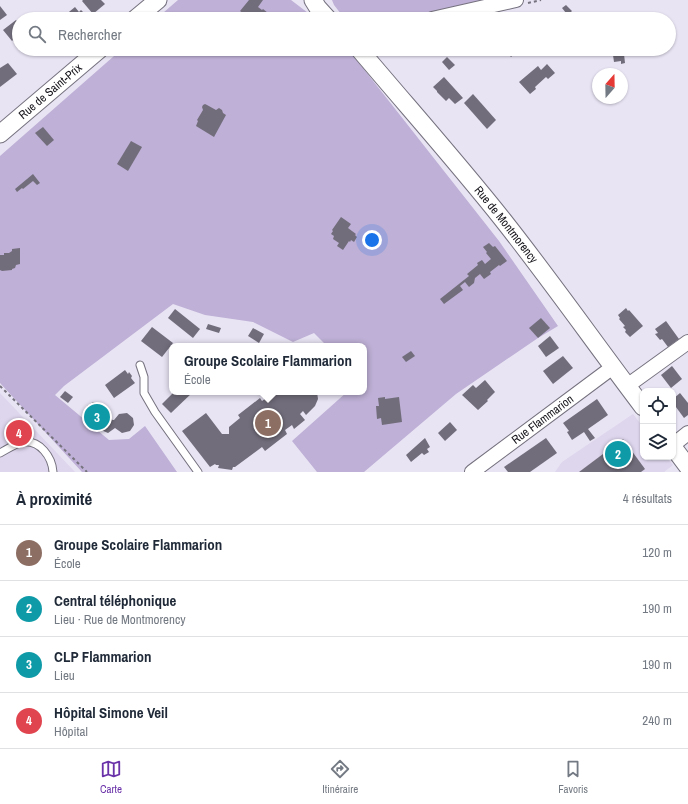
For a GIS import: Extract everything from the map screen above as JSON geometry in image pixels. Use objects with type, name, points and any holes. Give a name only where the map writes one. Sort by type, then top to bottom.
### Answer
[{"type":"street","points":[[143,12],[158,0]]},
{"type":"street","points":[[313,0],[322,12]]},
{"type":"street","points":[[463,12],[516,0]]},
{"type":"street","name":"Rue de Saint-Prix","points":[[0,134],[92,56]]},
{"type":"street","name":"Rue de Montmorency","points":[[365,56],[502,219],[536,262],[640,403]]},
{"type":"street","points":[[627,386],[688,342]]},
{"type":"street","name":"Rue Flammarion","points":[[472,472],[613,367]]},
{"type":"street","points":[[676,443],[688,433]]},
{"type":"street","points":[[676,450],[688,467]]},
{"type":"lane","points":[[140,366],[144,376],[144,393],[155,412],[198,472]]},
{"type":"lane","points":[[0,453],[21,442],[32,442],[44,450],[53,464],[53,472]]},
{"type":"path","points":[[0,386],[88,472]]},
{"type":"shaded area","points":[[178,0],[291,0],[307,12],[164,12]]},
{"type":"shaded area","points":[[332,0],[499,0],[440,12],[340,12]]},
{"type":"shaded area","points":[[114,56],[354,56],[499,241],[558,326],[456,394],[364,472],[317,472],[292,441],[344,395],[367,395],[367,343],[324,343],[314,333],[293,342],[253,322],[205,315],[173,304],[64,386],[55,395],[109,440],[129,439],[145,426],[177,472],[82,472],[0,383],[0,156]]},
{"type":"shaded area","points":[[0,393],[75,472],[0,472]]},
{"type":"shaded area","points":[[633,414],[640,423],[640,460],[669,460],[673,465],[664,472],[555,472],[562,462]]},
{"type":"building","points":[[101,0],[105,4],[95,12],[91,12],[82,1]]},
{"type":"building","points":[[249,0],[263,0],[258,7],[267,12],[241,12],[240,11]]},
{"type":"building","points":[[566,5],[572,11],[565,12],[562,8]]},
{"type":"building","points":[[0,6],[7,15],[0,20]]},
{"type":"building","points":[[75,7],[79,12],[69,12]]},
{"type":"building","points":[[12,23],[12,41],[3,30]]},
{"type":"building","points":[[613,56],[624,56],[625,63],[621,64],[621,61],[614,62]]},
{"type":"building","points":[[447,57],[455,65],[449,70],[442,62]]},
{"type":"building","points":[[8,63],[17,74],[0,87],[0,68]]},
{"type":"building","points":[[547,64],[555,73],[548,79],[546,77],[530,94],[519,82],[538,66],[541,70]]},
{"type":"building","points":[[444,77],[463,98],[455,104],[449,98],[446,101],[433,87]]},
{"type":"building","points":[[473,94],[496,120],[487,129],[464,103]]},
{"type":"building","points":[[205,104],[216,110],[219,108],[226,115],[214,137],[196,126],[197,120],[203,110],[202,107]]},
{"type":"building","points":[[43,127],[54,140],[47,146],[35,133]]},
{"type":"building","points":[[131,141],[142,147],[128,171],[117,164]]},
{"type":"building","points":[[33,174],[40,183],[37,185],[33,181],[17,192],[15,189]]},
{"type":"building","points":[[341,217],[351,224],[348,228],[356,234],[355,235],[357,237],[354,242],[351,240],[350,242],[349,241],[343,250],[337,246],[339,243],[333,239],[334,236],[331,234]]},
{"type":"building","points":[[489,243],[493,247],[495,246],[507,261],[490,272],[491,274],[484,279],[480,274],[475,278],[474,283],[469,287],[465,282],[460,286],[463,290],[444,304],[440,299],[469,276],[467,274],[478,265],[477,263],[482,260],[485,264],[491,259],[483,247]]},
{"type":"building","points":[[20,248],[20,264],[16,265],[12,270],[0,270],[0,255],[9,253],[12,249]]},
{"type":"building","points":[[626,308],[643,326],[630,337],[625,332],[626,330],[623,327],[625,326],[619,319],[620,318],[618,315]]},
{"type":"building","points":[[175,309],[200,329],[193,338],[168,318]]},
{"type":"building","points":[[541,318],[550,328],[538,338],[529,328]]},
{"type":"building","points":[[666,321],[679,339],[668,347],[662,339],[660,340],[655,334],[658,333],[655,329]]},
{"type":"building","points":[[208,324],[221,328],[219,333],[206,329]]},
{"type":"building","points":[[152,327],[173,343],[169,343],[169,348],[162,357],[141,341]]},
{"type":"building","points":[[253,328],[264,334],[259,343],[248,336]]},
{"type":"building","points":[[550,336],[559,348],[546,357],[538,346]]},
{"type":"building","points":[[411,351],[415,356],[406,362],[402,357]]},
{"type":"building","points":[[563,356],[573,368],[553,384],[543,371]]},
{"type":"building","points":[[672,366],[682,379],[671,388],[661,375]]},
{"type":"building","points":[[125,370],[128,374],[129,372],[135,383],[114,398],[105,385]]},
{"type":"building","points":[[485,380],[495,392],[478,410],[462,395],[473,385],[476,388]]},
{"type":"building","points":[[65,391],[73,397],[68,403],[60,397]]},
{"type":"building","points":[[680,393],[688,403],[688,415],[684,418],[676,407],[676,396]]},
{"type":"building","points":[[171,395],[190,395],[171,413],[162,404]]},
{"type":"building","points":[[268,395],[317,395],[318,399],[315,406],[306,415],[303,411],[300,414],[305,420],[294,429],[292,425],[285,430],[287,434],[265,451],[262,447],[233,467],[232,470],[218,468],[219,465],[215,464],[210,467],[182,431],[206,413],[222,434],[229,434],[229,427],[240,418],[238,415],[260,398],[262,401],[269,396]]},
{"type":"building","points":[[385,397],[385,399],[399,397],[402,422],[382,425],[381,418],[377,419],[376,406],[379,406],[378,398]]},
{"type":"building","points":[[597,399],[608,415],[588,429],[595,438],[590,441],[584,432],[572,440],[567,432],[569,431],[563,423]]},
{"type":"building","points":[[93,402],[101,403],[106,409],[105,417],[113,420],[119,414],[127,413],[133,418],[134,425],[130,431],[122,433],[115,428],[108,433],[101,430],[98,421],[91,421],[86,414],[87,406]]},
{"type":"building","points":[[450,422],[457,430],[445,441],[438,433]]},
{"type":"building","points":[[425,438],[430,447],[427,449],[429,452],[424,455],[422,453],[411,462],[406,455]]},
{"type":"building","points":[[546,438],[557,453],[530,472],[508,472],[504,467]]},
{"type":"building","points":[[623,439],[645,469],[641,472],[579,472]]},
{"type":"place","name":"CLP Flammarion","points":[[97,417]]},
{"type":"place","name":"Groupe Scolaire Flammarion","points":[[268,423]]},
{"type":"place","name":"Hôpital Simone Veil","points":[[19,433]]},
{"type":"place","name":"Central téléphonique","points":[[618,454]]}]
